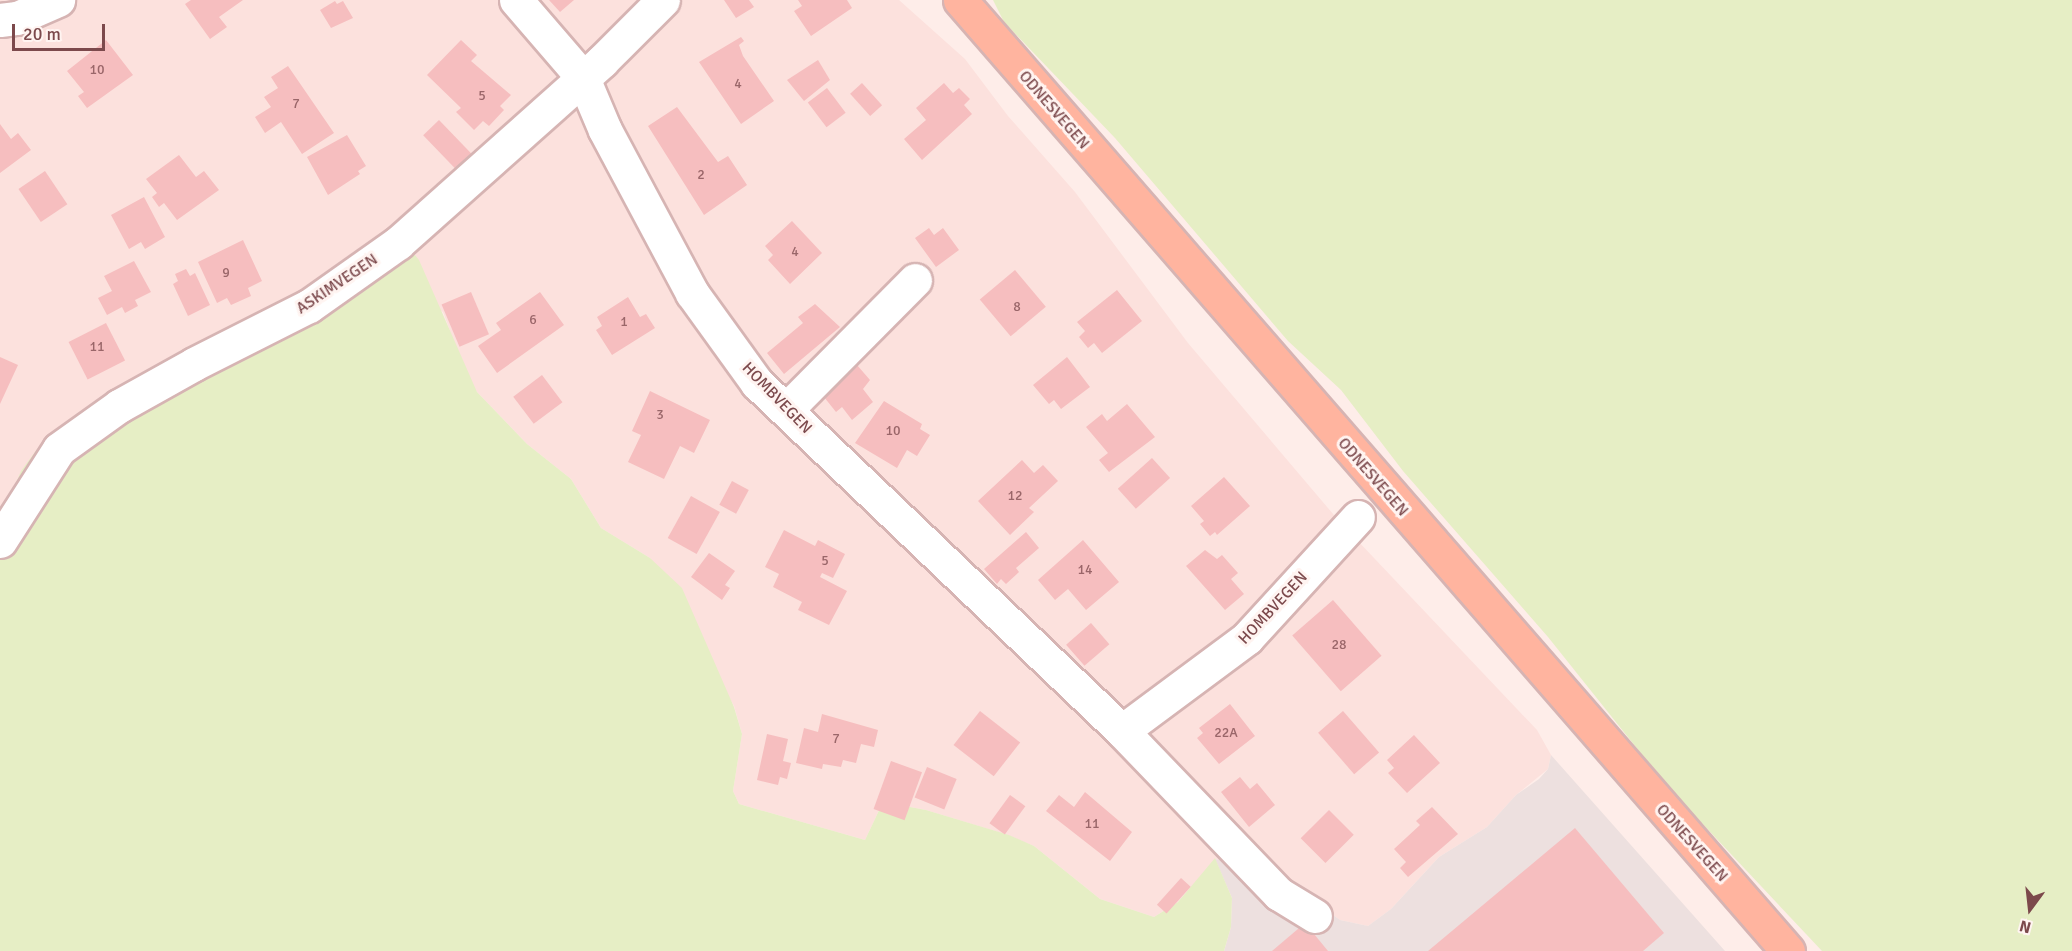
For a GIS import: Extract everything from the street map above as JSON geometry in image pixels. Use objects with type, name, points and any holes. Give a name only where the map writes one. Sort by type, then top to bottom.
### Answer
[{"type":"main road","name":"ODNESVEGEN","points":[[960,0],[1788,951]]},
{"type":"street","points":[[0,20],[17,18],[58,0]]},
{"type":"street","name":"HOMBVEGEN","points":[[516,0],[583,78],[604,130],[695,298],[757,383],[1122,731],[1279,894],[1315,916]]},
{"type":"street","name":"ASKIMVEGEN","points":[[0,541],[59,449],[147,390],[309,306],[398,243],[583,78],[663,0]]},
{"type":"street","points":[[786,410],[915,280]]},
{"type":"street","name":"HOMBVEGEN","points":[[1122,731],[1247,638],[1358,517]]},
{"type":"shaded area","points":[[0,0],[899,0],[965,59],[1008,116],[1075,192],[1188,343],[1339,521],[1537,730],[1551,755],[1548,769],[1516,795],[1487,827],[1439,857],[1391,909],[1368,926],[1340,920],[1294,887],[1216,859],[1178,902],[1154,917],[1100,899],[1034,846],[1008,835],[926,810],[883,802],[865,840],[739,804],[733,791],[742,734],[734,706],[650,558],[601,528],[571,479],[527,444],[477,392],[463,366],[443,312],[357,259],[145,378],[0,522]]},
{"type":"shaded area","points":[[1551,755],[1725,951],[1224,951],[1231,927],[1232,898],[1215,859],[1257,867],[1294,887],[1340,920],[1368,926],[1391,909],[1439,857],[1487,827],[1516,795],[1539,779],[1548,769]]},
{"type":"green space","points":[[993,0],[2072,0],[2072,951],[1822,951],[1667,786],[1548,637],[1403,471],[1341,390],[1288,341],[1115,138],[1004,22]]},
{"type":"green space","points":[[410,249],[419,260],[477,392],[527,444],[571,479],[601,528],[650,558],[682,588],[734,707],[742,734],[733,791],[739,804],[865,840],[883,802],[926,810],[1009,835],[1034,846],[1100,899],[1154,917],[1178,902],[1215,858],[1232,898],[1231,927],[1224,951],[0,951],[0,522],[21,471],[38,448],[99,412],[145,378],[357,259]]},
{"type":"building","points":[[191,0],[243,0],[219,17],[227,27],[210,39],[185,4]]},
{"type":"building","points":[[549,0],[574,0],[560,12]]},
{"type":"building","points":[[724,0],[749,0],[754,7],[736,18]]},
{"type":"building","points":[[798,0],[847,0],[852,8],[811,36],[794,11],[802,6]]},
{"type":"building","points":[[335,1],[337,4],[343,1],[353,18],[331,28],[320,10]]},
{"type":"building","points":[[741,37],[744,41],[739,45],[743,56],[774,101],[741,124],[699,62]]},
{"type":"building","points":[[106,40],[133,75],[87,108],[78,96],[84,92],[67,71]]},
{"type":"building","points":[[461,40],[477,55],[471,61],[511,95],[500,106],[504,110],[489,126],[483,121],[474,130],[456,112],[461,108],[427,75]]},
{"type":"building","points":[[818,60],[830,80],[804,101],[787,80]]},
{"type":"building","points":[[288,66],[334,133],[302,154],[281,122],[265,133],[255,117],[271,107],[264,97],[278,88],[271,77]]},
{"type":"building","points":[[862,83],[882,105],[870,116],[850,94]]},
{"type":"building","points":[[944,83],[953,93],[959,88],[970,99],[964,105],[972,114],[922,160],[904,139],[926,120],[916,108]]},
{"type":"building","points":[[827,88],[846,113],[826,127],[808,102]]},
{"type":"building","points":[[677,107],[718,162],[728,156],[747,185],[704,215],[648,126]]},
{"type":"building","points":[[439,120],[476,158],[460,173],[423,135]]},
{"type":"building","points":[[0,124],[11,139],[18,133],[31,150],[0,173]]},
{"type":"building","points":[[347,135],[366,166],[358,171],[360,174],[328,195],[307,157]]},
{"type":"building","points":[[179,155],[196,177],[204,171],[219,190],[177,220],[164,203],[159,207],[152,197],[157,193],[146,179]]},
{"type":"building","points":[[45,171],[67,204],[41,222],[18,189]]},
{"type":"building","points":[[144,197],[165,237],[145,249],[141,242],[129,249],[111,215]]},
{"type":"building","points":[[792,221],[822,253],[790,284],[768,260],[773,255],[765,246]]},
{"type":"building","points":[[929,228],[934,235],[943,228],[959,250],[936,267],[915,238]]},
{"type":"building","points":[[243,240],[262,281],[248,288],[251,296],[231,305],[227,298],[217,303],[198,262]]},
{"type":"building","points":[[134,261],[151,292],[135,300],[138,306],[125,313],[122,307],[107,315],[98,298],[112,291],[104,276]]},
{"type":"building","points":[[186,269],[190,276],[195,273],[210,305],[188,316],[173,284],[178,281],[175,274]]},
{"type":"building","points":[[1015,270],[1046,307],[1011,336],[980,300]]},
{"type":"building","points":[[1117,290],[1142,321],[1102,353],[1094,343],[1088,348],[1079,337],[1085,331],[1077,322]]},
{"type":"building","points":[[471,292],[489,334],[460,347],[442,305]]},
{"type":"building","points":[[540,292],[564,325],[497,373],[478,346],[501,330],[496,323]]},
{"type":"building","points":[[628,297],[640,317],[646,314],[655,328],[612,355],[596,330],[602,326],[597,317]]},
{"type":"building","points":[[815,304],[840,327],[784,374],[767,353],[803,323],[798,317]]},
{"type":"building","points":[[106,323],[125,360],[88,379],[69,342]]},
{"type":"building","points":[[0,357],[18,365],[0,404]]},
{"type":"building","points":[[1067,357],[1090,387],[1061,409],[1054,400],[1049,404],[1033,385]]},
{"type":"building","points":[[857,365],[870,380],[863,389],[873,402],[852,420],[842,407],[836,412],[820,392]]},
{"type":"building","points":[[542,375],[562,402],[534,424],[513,397]]},
{"type":"building","points":[[650,391],[710,420],[694,453],[680,446],[664,479],[628,462],[641,435],[632,431]]},
{"type":"building","points":[[884,401],[922,424],[920,429],[930,435],[917,456],[907,450],[897,468],[855,443]]},
{"type":"building","points":[[1127,404],[1155,437],[1109,472],[1099,460],[1108,453],[1086,427],[1102,414],[1107,421]]},
{"type":"building","points":[[1152,458],[1170,478],[1136,509],[1118,489]]},
{"type":"building","points":[[1022,460],[1034,473],[1043,465],[1058,481],[1029,508],[1034,512],[1010,535],[978,501]]},
{"type":"building","points":[[1224,477],[1250,506],[1217,535],[1215,532],[1210,536],[1200,524],[1204,521],[1191,506]]},
{"type":"building","points":[[732,481],[749,490],[736,514],[719,505]]},
{"type":"building","points":[[691,496],[720,512],[697,554],[668,538]]},
{"type":"building","points":[[784,530],[815,546],[818,540],[845,554],[833,578],[822,573],[820,577],[847,591],[829,625],[798,610],[802,602],[773,587],[779,574],[765,567]]},
{"type":"building","points":[[1026,532],[1039,548],[1016,568],[1019,572],[1006,584],[1001,579],[997,584],[984,569]]},
{"type":"building","points":[[1083,540],[1119,582],[1086,610],[1068,589],[1055,600],[1038,580]]},
{"type":"building","points":[[1205,550],[1217,559],[1222,555],[1238,573],[1231,579],[1244,594],[1225,610],[1186,566]]},
{"type":"building","points":[[709,553],[735,571],[725,585],[730,588],[722,600],[691,577]]},
{"type":"building","points":[[1333,600],[1382,656],[1341,691],[1292,635]]},
{"type":"building","points":[[1091,623],[1109,644],[1084,666],[1066,645]]},
{"type":"building","points":[[1230,704],[1255,736],[1219,764],[1197,738],[1203,733],[1199,728]]},
{"type":"building","points":[[980,711],[1020,742],[994,776],[954,745]]},
{"type":"building","points":[[1343,711],[1379,753],[1354,774],[1318,733]]},
{"type":"building","points":[[822,714],[878,730],[874,747],[861,744],[856,763],[843,760],[841,767],[823,764],[822,769],[796,763],[804,728],[818,732]]},
{"type":"building","points":[[767,734],[788,739],[783,761],[791,763],[787,779],[780,777],[778,785],[757,780]]},
{"type":"building","points":[[1414,735],[1440,763],[1407,793],[1388,773],[1394,768],[1387,760]]},
{"type":"building","points":[[891,761],[922,772],[905,820],[874,809]]},
{"type":"building","points":[[927,767],[957,779],[944,810],[915,798]]},
{"type":"building","points":[[1240,777],[1250,789],[1257,783],[1275,805],[1249,827],[1221,792]]},
{"type":"building","points":[[1085,792],[1132,832],[1110,861],[1046,811],[1059,795],[1074,807]]},
{"type":"building","points":[[1010,795],[1025,806],[1005,834],[989,823]]},
{"type":"building","points":[[1432,807],[1458,834],[1408,877],[1400,868],[1406,862],[1394,849],[1420,825],[1416,821]]},
{"type":"building","points":[[1329,810],[1354,835],[1325,863],[1301,838]]},
{"type":"building","points":[[1575,828],[1664,933],[1643,951],[1428,951]]},
{"type":"building","points":[[1181,878],[1191,887],[1167,913],[1157,905]]},
{"type":"building","points":[[1305,923],[1328,951],[1272,951]]}]
